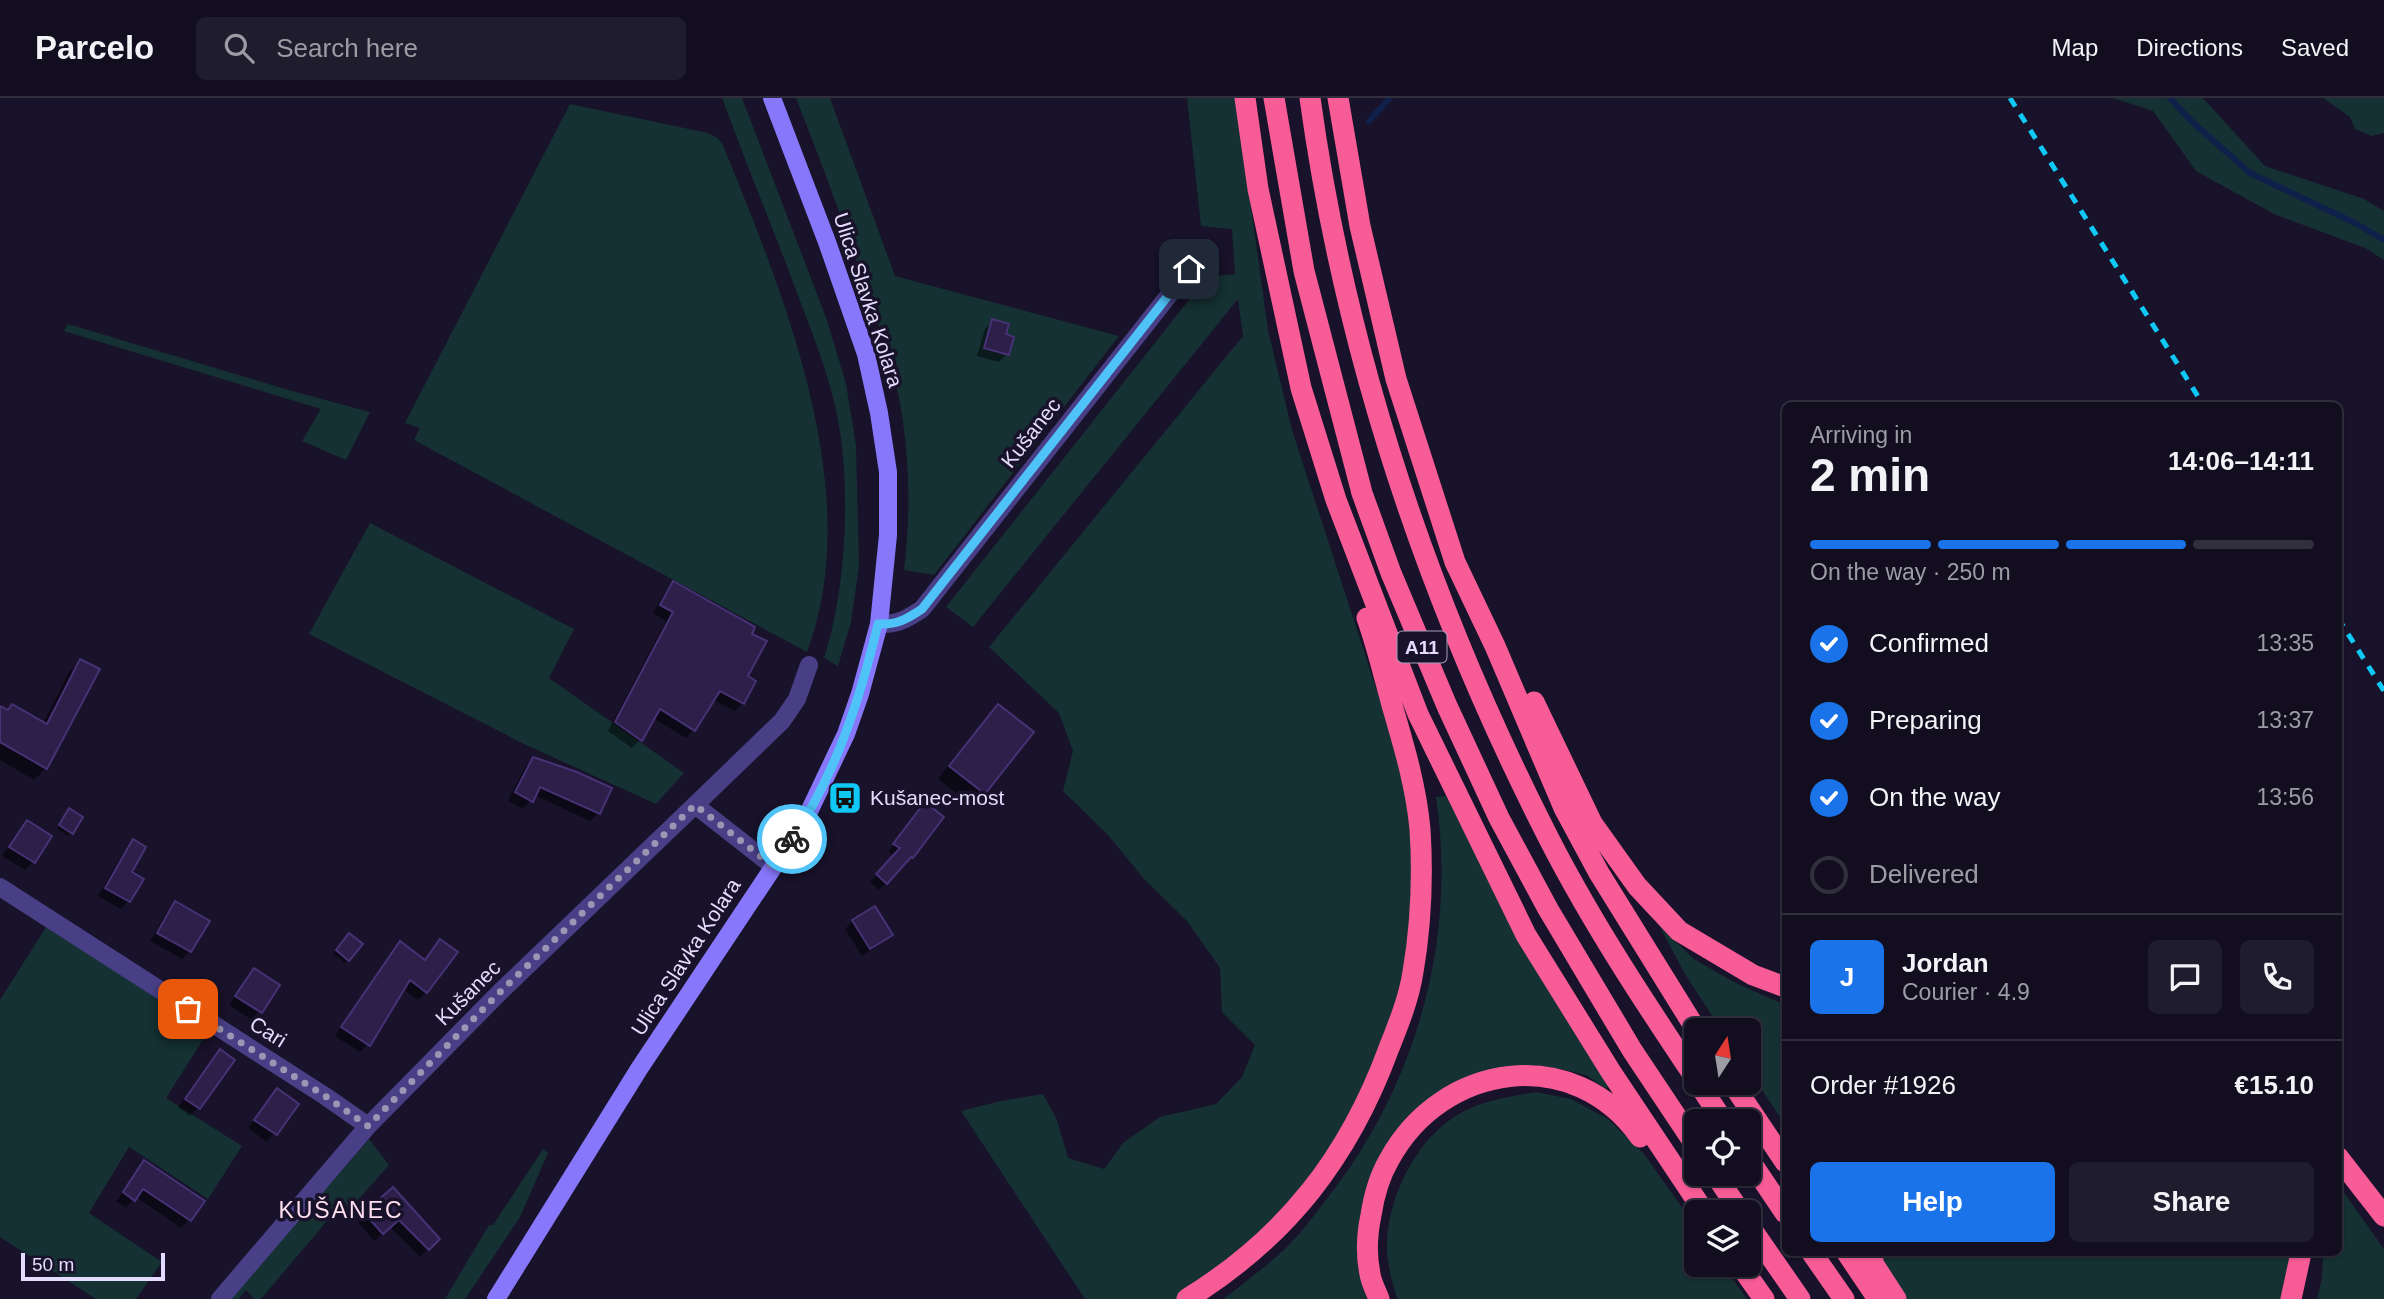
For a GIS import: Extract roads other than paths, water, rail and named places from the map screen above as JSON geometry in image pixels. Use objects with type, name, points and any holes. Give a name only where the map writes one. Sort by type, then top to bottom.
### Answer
[{"type":"highway","points":[[1245,98],[1258,189],[1301,388],[1336,500],[1418,714],[1526,935],[1611,1072],[1696,1200]]},
{"type":"highway","name":"A11","points":[[1274,98],[1310,298],[1362,493],[1391,573],[1447,706],[1499,818],[1548,909],[1632,1050],[1684,1128]]},
{"type":"highway","name":"A11","points":[[1310,98],[1332,234],[1353,323],[1389,452],[1425,560],[1477,687],[1542,824],[1597,922],[1684,1060]]},
{"type":"highway","points":[[1338,98],[1360,226],[1396,379],[1455,562],[1495,646],[1564,808],[1599,873],[1689,1018]]},
{"type":"highway","points":[[1187,1299],[1244,1259],[1280,1228],[1340,1153],[1382,1067],[1413,974],[1422,872],[1411,770],[1372,632],[1332,523],[1336,500]]},
{"type":"highway","points":[[1495,646],[1531,696],[1592,823],[1637,886],[1679,931],[1753,975],[1782,987]]},
{"type":"highway","points":[[1379,1299],[1370,1274],[1367,1236],[1375,1193],[1389,1159],[1411,1129],[1436,1105],[1472,1084],[1516,1075],[1552,1076],[1588,1090],[1627,1119],[1685,1200]]},
{"type":"highway","points":[[1741,1096],[1782,1158]]},
{"type":"highway","points":[[2342,1162],[2384,1216]]},
{"type":"highway","points":[[1761,1177],[1782,1209]]},
{"type":"highway","points":[[1761,1243],[1800,1299]]},
{"type":"highway","points":[[1814,1256],[1844,1299]]},
{"type":"highway","points":[[1849,1256],[1878,1299]]},
{"type":"highway","points":[[1872,1256],[1874,1265],[1896,1299]]},
{"type":"highway","points":[[2291,1299],[2300,1256]]},
{"type":"highway","points":[[1748,1277],[1764,1299]]},
{"type":"main road","name":"Ulica Slavka Kolara","points":[[496,1299],[639,1069],[806,818],[846,734],[860,694],[878,624],[888,535],[888,472],[879,413],[862,341],[772,98]]},
{"type":"street","name":"Kušanec","points":[[878,624],[892,625],[907,620],[922,609],[1206,248]]},
{"type":"street","name":"Kušanec","points":[[220,1299],[368,1126],[499,993],[782,721],[797,699],[809,665]]},
{"type":"street","points":[[695,805],[773,866]]},
{"type":"street","name":"Cari","points":[[0,887],[368,1126]]},
{"type":"waterway","points":[[1369,121],[1390,98]]},
{"type":"waterway","points":[[2170,98],[2190,120],[2250,173],[2355,223],[2384,240]]},
{"type":"railway","points":[[2010,98],[2201,402]]},
{"type":"railway","points":[[2342,624],[2384,691]]},
{"type":"place","name":"Kušanec-most","points":[[845,798]]},
{"type":"district","name":"KUŠANEC","points":[[341,1210]]}]
